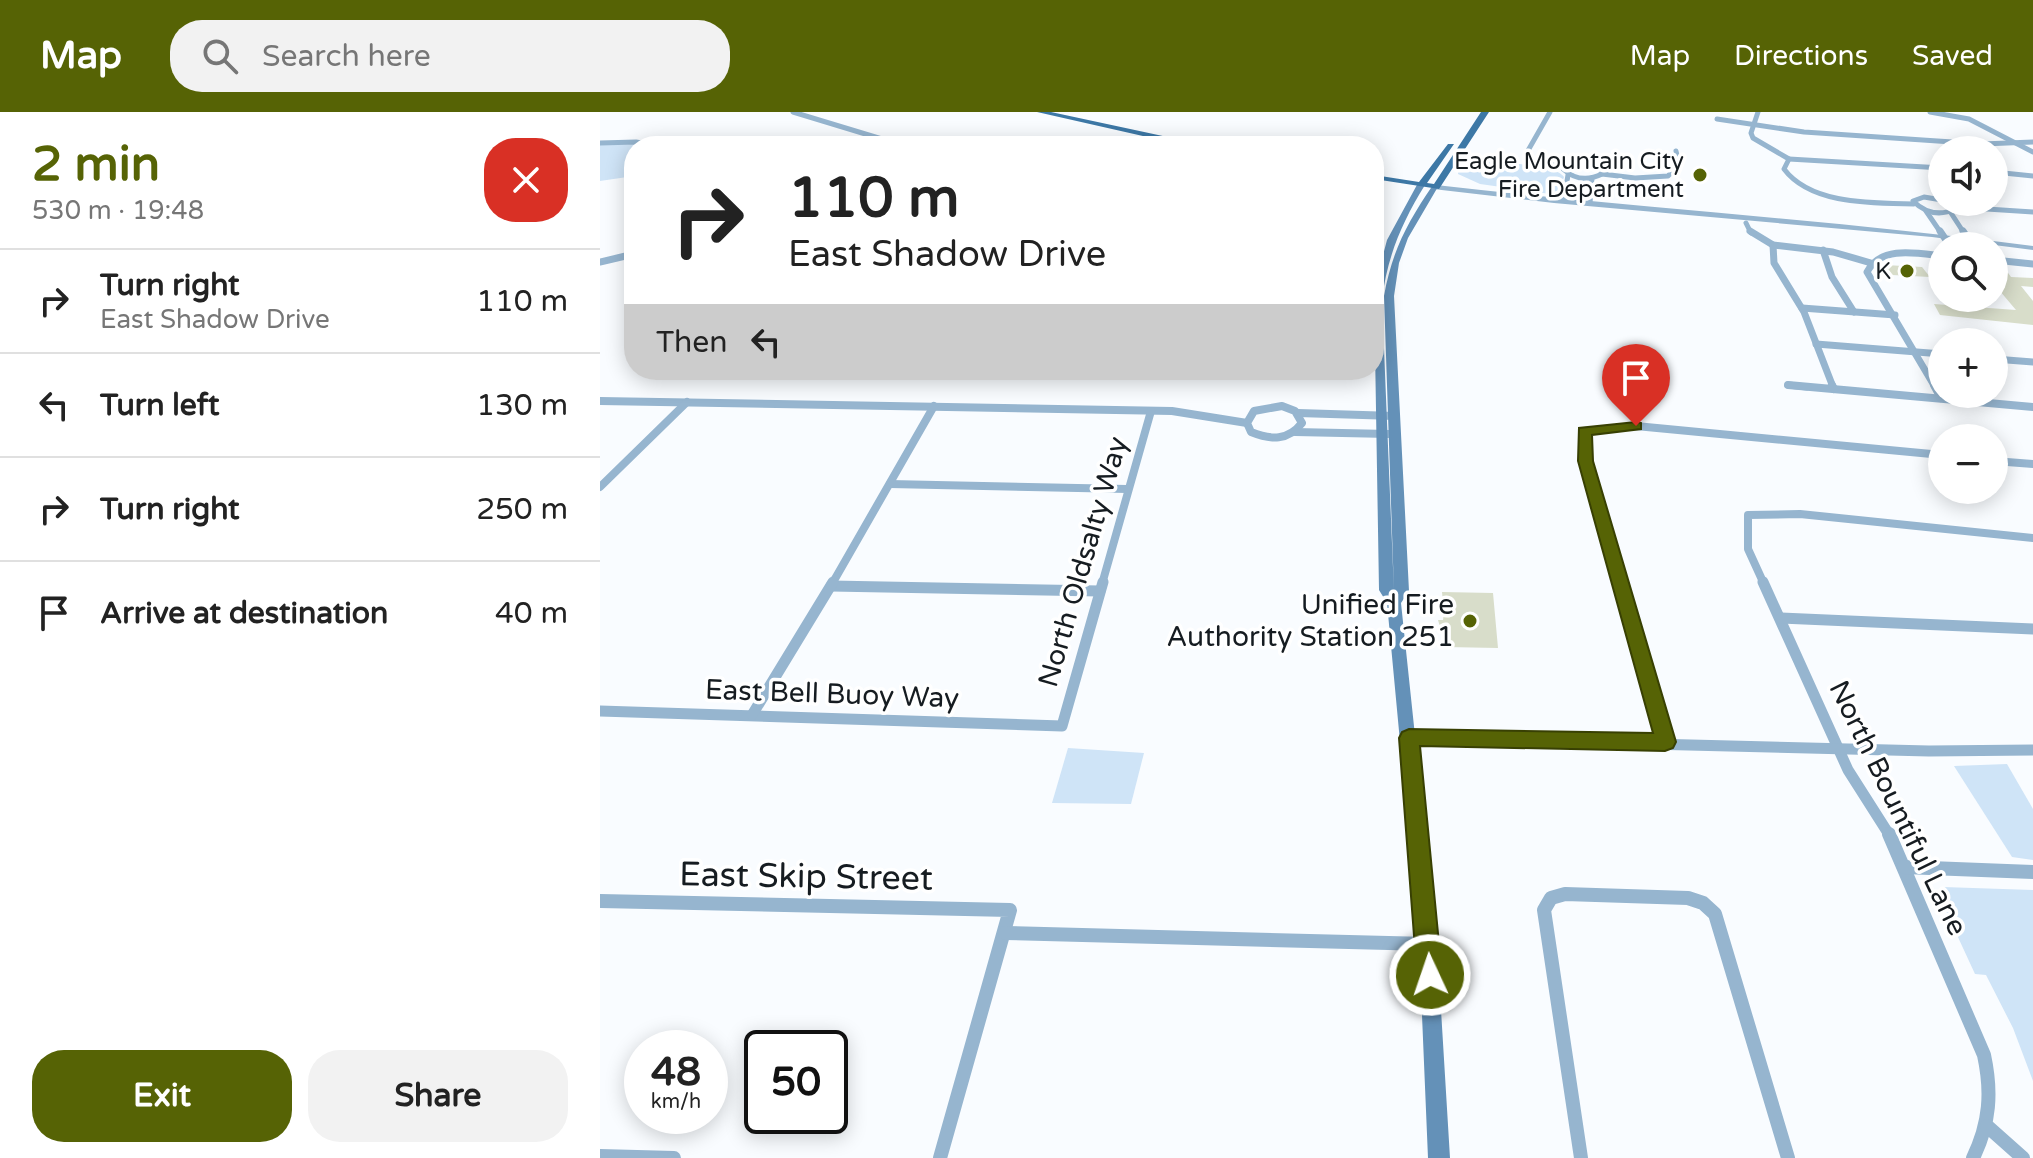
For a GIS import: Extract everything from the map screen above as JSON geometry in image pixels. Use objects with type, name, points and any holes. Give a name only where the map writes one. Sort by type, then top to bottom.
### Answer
[{"type":"main road","points":[[1041,112],[1160,136]]},
{"type":"main road","points":[[1384,256],[1398,221],[1423,181],[1476,112]]},
{"type":"main road","points":[[1394,603],[1402,591],[1389,296],[1394,261],[1410,223],[1485,112]]},
{"type":"main road","points":[[1384,175],[1438,183]]},
{"type":"main road","points":[[1380,380],[1386,590],[1394,603],[1409,738],[1428,944],[1439,1158]]},
{"type":"street","points":[[793,112],[872,136]]},
{"type":"street","points":[[1550,112],[1526,154],[1528,157],[1564,168],[1586,162],[1602,174]]},
{"type":"street","points":[[1758,112],[1751,133],[1753,138],[1789,159],[1928,167]]},
{"type":"street","points":[[1930,112],[1962,117],[1988,127],[2033,152]]},
{"type":"street","points":[[1717,119],[1804,132],[1982,144],[2033,142]]},
{"type":"street","points":[[600,143],[624,142]]},
{"type":"street","points":[[1568,175],[1656,178],[1673,173],[1679,164],[1676,151]]},
{"type":"street","points":[[1789,159],[1784,169],[1792,181],[1805,189],[1834,196],[1914,204],[1926,211],[1941,232]]},
{"type":"street","points":[[1564,168],[1568,175],[1564,200]]},
{"type":"street","points":[[2008,173],[2033,176]]},
{"type":"street","points":[[1590,203],[1592,178]]},
{"type":"street","points":[[1438,183],[1928,240]]},
{"type":"street","points":[[1914,204],[1913,201],[1919,198],[1928,199]]},
{"type":"street","points":[[1590,203],[1598,207],[1928,240]]},
{"type":"street","points":[[2008,211],[2033,212]]},
{"type":"street","points":[[1746,223],[1751,234],[1773,245],[1823,250],[1870,264],[1895,254],[1928,255]]},
{"type":"street","points":[[1773,245],[1772,252],[1783,282],[1802,308],[1834,389]]},
{"type":"street","points":[[2008,245],[2033,246]]},
{"type":"street","points":[[1823,250],[1832,277],[1854,312]]},
{"type":"street","points":[[600,262],[624,256]]},
{"type":"street","points":[[2008,261],[2033,264]]},
{"type":"street","points":[[1870,264],[1868,275],[1895,315],[1928,375]]},
{"type":"street","points":[[1802,308],[1895,315]]},
{"type":"street","points":[[1816,344],[1928,353]]},
{"type":"street","points":[[2008,360],[2033,362]]},
{"type":"street","points":[[1788,385],[1928,397]]},
{"type":"street","points":[[600,401],[1151,411],[1247,423]]},
{"type":"street","points":[[602,483],[687,402]]},
{"type":"street","points":[[2008,405],[2033,407]]},
{"type":"street","points":[[752,715],[831,586],[934,406]]},
{"type":"street","points":[[1395,416],[1298,413],[1280,406],[1262,408],[1249,416],[1247,423],[1251,432],[1266,438],[1279,438],[1295,432],[1395,435]]},
{"type":"street","name":"North Oldsalty Way","points":[[1062,726],[1151,411]]},
{"type":"street","points":[[1295,432],[1302,423],[1298,413]]},
{"type":"street","points":[[1665,742],[1585,461],[1584,431],[1636,426],[1928,454]]},
{"type":"street","points":[[2008,462],[2033,464]]},
{"type":"street","points":[[890,484],[1127,489]]},
{"type":"street","name":"North Bountiful Lane","points":[[1973,1158],[1987,1126],[1990,1081],[1979,1039],[1884,823],[1855,781],[1837,747],[1748,549],[1748,515],[1800,514],[2033,538]]},
{"type":"street","points":[[831,586],[1100,591]]},
{"type":"street","points":[[1781,618],[2033,629]]},
{"type":"street","name":"East Bell Buoy Way","points":[[600,711],[1062,726]]},
{"type":"street","points":[[1409,738],[2033,750]]},
{"type":"street","points":[[1904,867],[2033,872]]},
{"type":"street","points":[[1581,1158],[1544,910],[1547,902],[1557,895],[1688,898],[1709,908],[1719,922],[1788,1158]]},
{"type":"street","name":"East Skip Street","points":[[600,901],[1010,910],[1005,933]]},
{"type":"street","points":[[940,1158],[1005,933],[1428,944]]},
{"type":"street","points":[[1987,1126],[2023,1158]]},
{"type":"street","points":[[600,1156],[674,1158]]},
{"type":"shaded area","points":[[624,144],[624,177],[600,181],[600,145]]},
{"type":"shaded area","points":[[1465,160],[1534,166],[1558,172],[1564,177],[1557,195],[1480,184],[1458,174],[1459,165]]},
{"type":"shaded area","points":[[1068,748],[1144,753],[1131,804],[1052,803]]},
{"type":"shaded area","points":[[2007,764],[2033,809],[2033,860],[2012,857],[1954,766]]},
{"type":"shaded area","points":[[1943,887],[2033,890],[2033,1081],[2013,1028],[1986,975],[1975,974],[1939,896]]},
{"type":"building","name":"K","points":[[1885,265],[1922,267],[1928,277],[1892,275]]},
{"type":"building","points":[[2008,273],[2011,277],[2033,278],[2033,287],[2021,286],[2033,301],[2033,325],[1940,315],[1938,312],[2008,312],[2008,309],[2016,310],[2008,301]]},
{"type":"building","name":"Unified Fire Authority Station 251","points":[[1442,592],[1493,593],[1498,648],[1446,647],[1438,620],[1443,620],[1444,613]]},
{"type":"place","name":"Eagle Mountain City Fire Department","points":[[1700,175]]},
{"type":"place","name":"K","points":[[1907,271]]},
{"type":"place","name":"Unified Fire Authority Station 251","points":[[1470,621]]},
{"type":"route","points":[[1430,975],[1409,738],[1665,742],[1585,461],[1584,431],[1636,426]]}]
